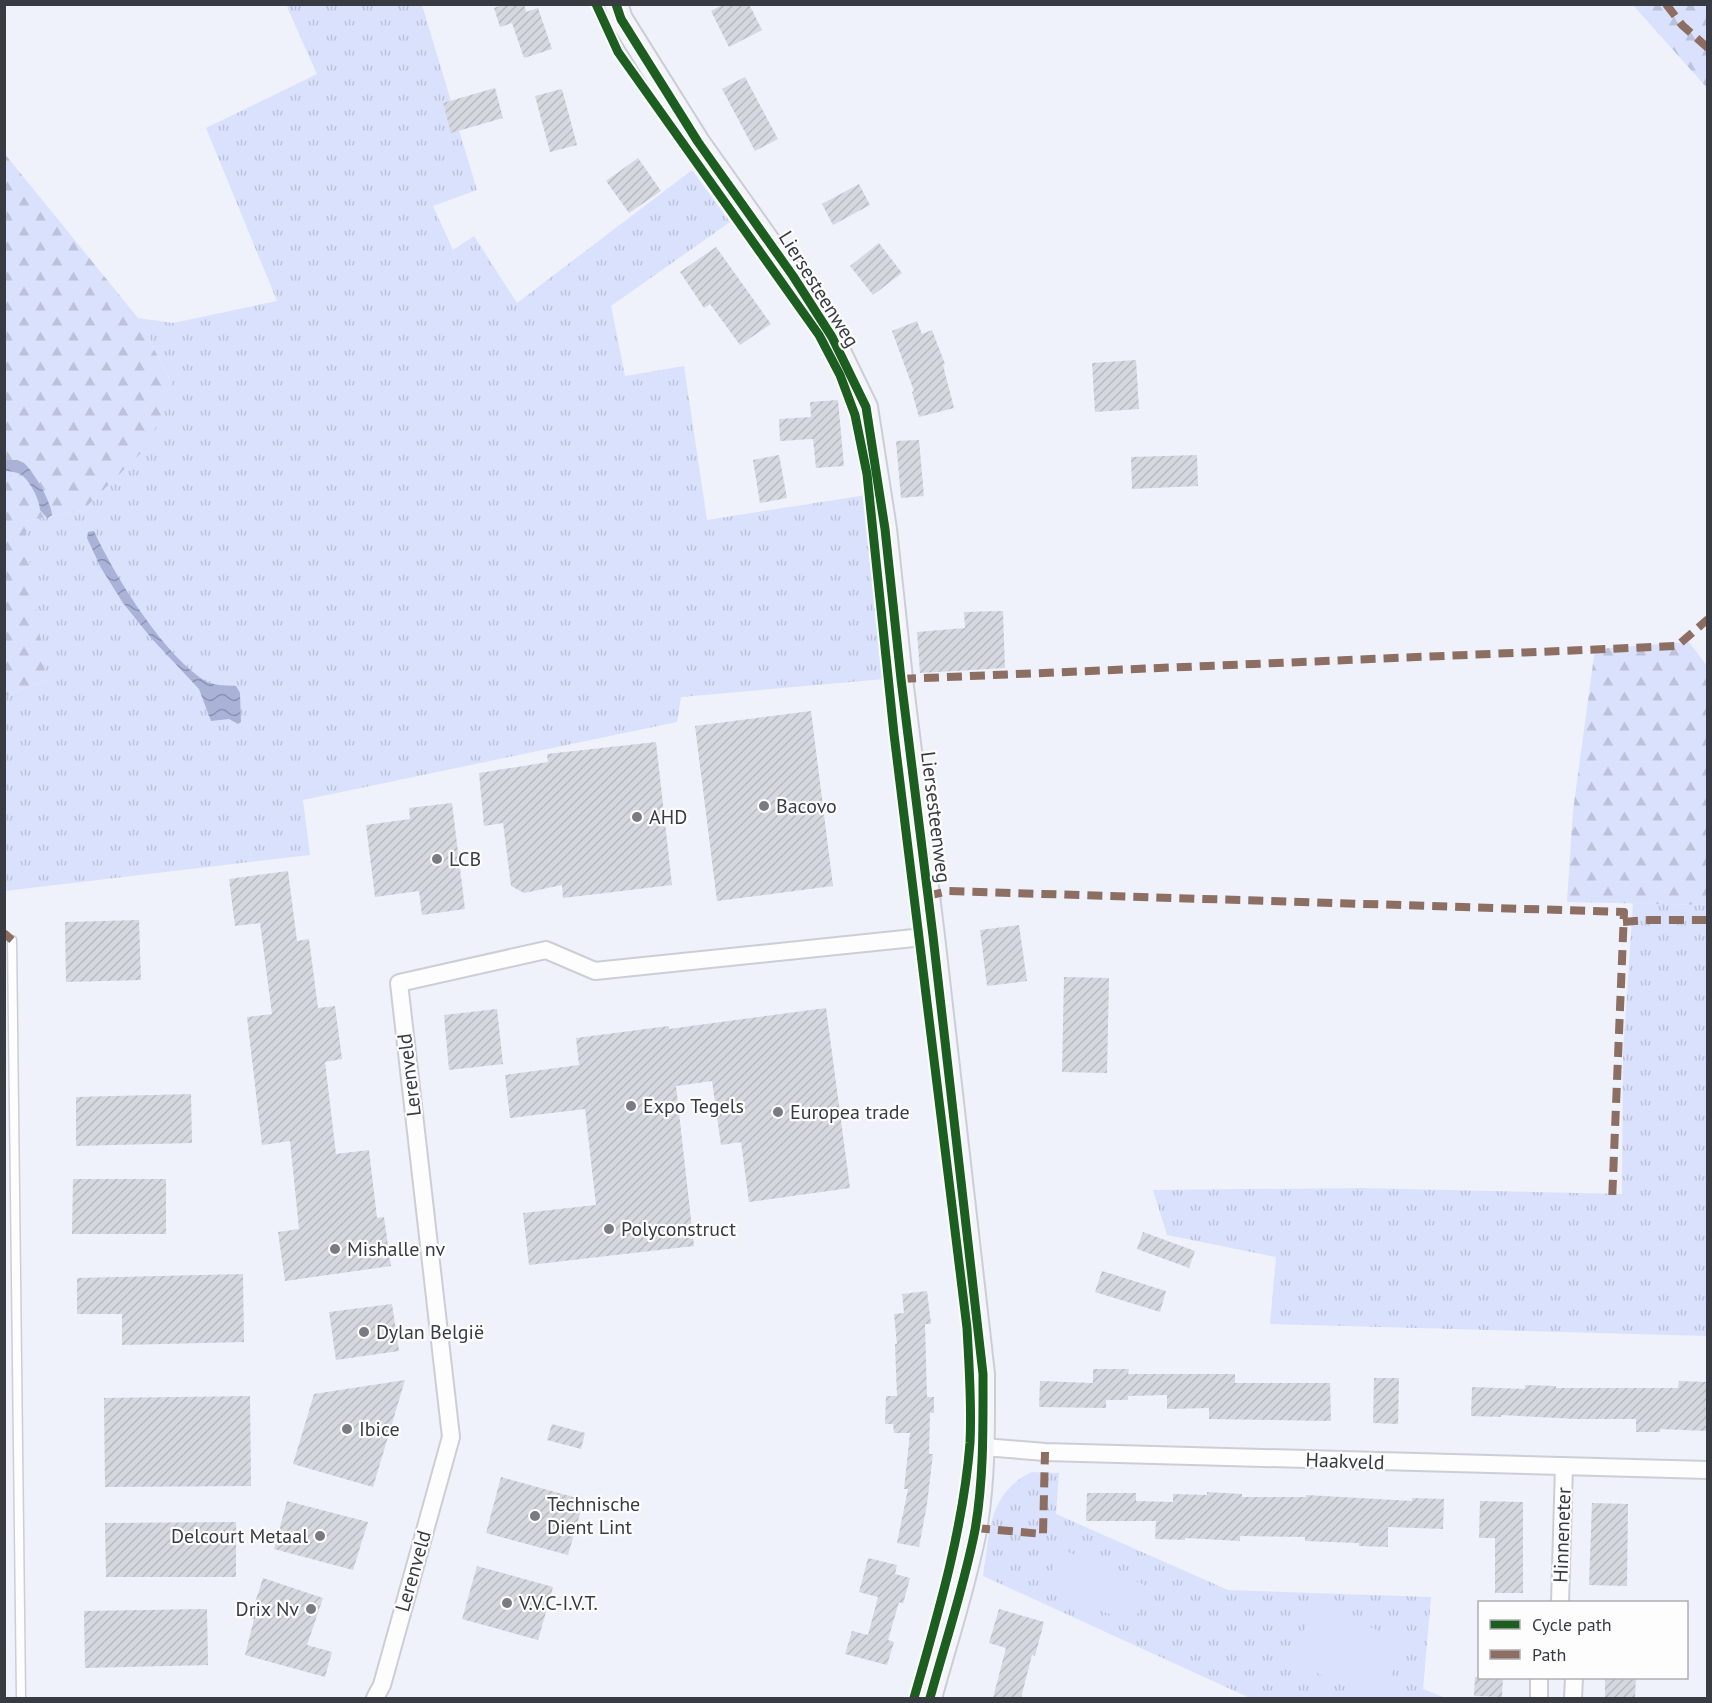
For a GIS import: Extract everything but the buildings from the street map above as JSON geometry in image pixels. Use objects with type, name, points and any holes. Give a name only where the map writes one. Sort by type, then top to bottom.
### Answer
[{"type":"street","name":"Liersesteenweg","points":[[616,4],[621,20],[699,142],[793,276],[832,337],[866,407],[885,529],[983,1374],[984,1447],[975,1528],[930,1698]]},
{"type":"street","name":"Lerenveld","points":[[375,1698],[382,1684],[451,1437],[399,983],[546,950],[595,971],[933,936]]},
{"type":"street","name":"Haakveld","points":[[984,1447],[1045,1452],[1707,1470]]},
{"type":"street","name":"Hinneneter","points":[[1560,1601],[1564,1467]]},
{"type":"street","points":[[1539,1679],[1539,1698]]},
{"type":"street","points":[[1573,1698],[1574,1679]]},
{"type":"lane","points":[[12,940],[21,1698]]},
{"type":"green space","points":[[293,4],[422,5],[451,101],[443,103],[451,132],[459,130],[477,190],[433,206],[453,250],[474,236],[517,303],[692,170],[730,222],[611,306],[625,376],[684,366],[707,520],[866,495],[885,679],[681,697],[677,722],[303,800],[310,855],[5,891],[5,696],[46,680],[5,471],[24,521],[82,511],[148,445],[172,384],[138,318],[173,323],[277,301],[206,128],[317,74],[287,7]]},
{"type":"green space","points":[[1633,5],[1707,5],[1707,88]]},
{"type":"green space","points":[[4,153],[138,318],[173,386],[148,446],[82,511],[24,521],[46,680],[5,696]]},
{"type":"green space","points":[[1689,642],[1707,666],[1707,905],[1567,902],[1573,811],[1595,649]]},
{"type":"green space","points":[[1633,903],[1707,905],[1707,1336],[1270,1324],[1276,1257],[1167,1235],[1153,1190],[1361,1188],[1622,1194],[1623,1055]]},
{"type":"green space","points":[[1032,1472],[1059,1473],[1056,1514],[1228,1590],[1431,1597],[1423,1689],[1446,1698],[1250,1698],[983,1576],[993,1516],[999,1503],[1006,1491]]},
{"type":"green space","points":[[1061,1549],[1149,1587],[1133,1624],[1045,1587]]},
{"type":"green space","points":[[1318,1602],[1406,1644],[1380,1698],[1370,1698],[1290,1660]]},
{"type":"water","points":[[5,460],[19,461],[28,467],[45,495],[52,515],[47,518],[40,510],[27,480],[20,474],[5,471]]},
{"type":"water","points":[[94,531],[127,591],[172,652],[204,680],[219,685],[236,686],[240,693],[241,722],[238,724],[229,719],[211,721],[199,689],[152,639],[123,603],[101,568],[87,538],[88,532]]},
{"type":"marked path","points":[[1666,4],[1682,25],[1708,48]]},
{"type":"marked path","points":[[901,679],[1677,646],[1708,619]]},
{"type":"marked path","points":[[927,896],[948,891],[1624,912],[1612,1202]]},
{"type":"marked path","points":[[1623,922],[1708,920]]},
{"type":"marked path","points":[[4,933],[12,940]]},
{"type":"marked path","points":[[975,1528],[1043,1534],[1045,1452]]},
{"type":"cycle path","points":[[596,4],[618,52],[819,335],[840,375],[855,415],[867,474],[894,734],[967,1328],[970,1385],[970,1443],[962,1508],[948,1572],[914,1698]]},
{"type":"cycle path","points":[[616,4],[621,19],[698,142],[793,276],[832,337],[866,407],[885,529],[983,1374],[981,1472],[975,1530],[960,1594],[930,1698]]},
{"type":"place","name":"Bacovo","points":[[764,806]]},
{"type":"place","name":"AHD","points":[[637,817]]},
{"type":"place","name":"LCB","points":[[437,859]]},
{"type":"place","name":"Expo Tegels","points":[[631,1106]]},
{"type":"place","name":"Europea trade","points":[[778,1112]]},
{"type":"place","name":"Polyconstruct","points":[[609,1229]]},
{"type":"place","name":"Mishalle nv","points":[[335,1249]]},
{"type":"place","name":"Dylan België","points":[[364,1332]]},
{"type":"place","name":"Ibice","points":[[347,1429]]},
{"type":"place","name":"Technische Dient Lint","points":[[535,1516]]},
{"type":"place","name":"Delcourt Metaal","points":[[320,1536]]},
{"type":"place","name":"V.V.C-I.V.T.","points":[[507,1603]]},
{"type":"place","name":"Drix Nv","points":[[311,1609]]}]
